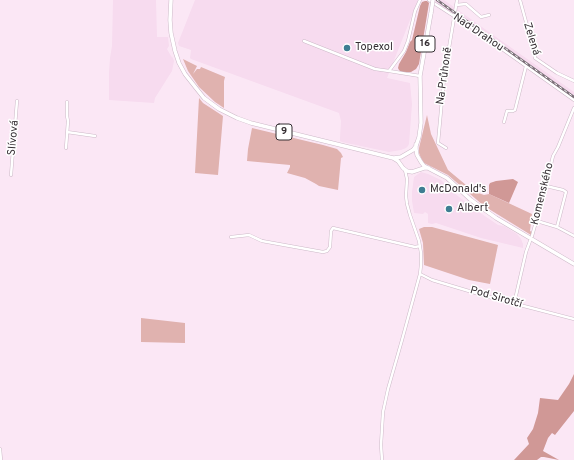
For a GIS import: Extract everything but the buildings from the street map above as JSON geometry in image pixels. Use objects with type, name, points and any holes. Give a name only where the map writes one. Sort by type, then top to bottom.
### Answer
[{"type":"main road","name":"9","points":[[171,0],[171,33],[177,57],[189,80],[200,93],[214,105],[231,116],[250,123],[392,158],[398,161],[404,170]]},
{"type":"main road","name":"16","points":[[408,153],[413,150],[420,132],[420,76],[433,0]]},
{"type":"main road","name":"16","points":[[416,144],[416,151],[419,158]]},
{"type":"main road","name":"9","points":[[392,158],[399,158],[408,153]]},
{"type":"main road","points":[[408,153],[414,153],[422,164],[453,183],[471,200],[496,218],[574,264]]},
{"type":"main road","points":[[401,165],[401,160],[404,155]]},
{"type":"main road","points":[[415,171],[419,166],[419,158]]},
{"type":"main road","points":[[404,170],[409,172],[429,168]]},
{"type":"street","points":[[389,71],[404,51],[408,41],[415,11],[420,0]]},
{"type":"street","name":"Nad Drahou","points":[[429,0],[454,17],[471,26],[574,100]]},
{"type":"street","name":"Na Průhoně","points":[[446,148],[438,143],[444,78],[457,0]]},
{"type":"street","name":"Zelená","points":[[520,0],[535,58],[557,73],[574,81]]},
{"type":"street","points":[[456,5],[466,4],[481,17],[489,15]]},
{"type":"street","points":[[304,41],[375,69],[420,76]]},
{"type":"street","points":[[504,122],[507,111],[515,110],[526,66]]},
{"type":"street","name":"Slívová","points":[[11,175],[17,101]]},
{"type":"street","points":[[66,148],[68,121],[66,116],[68,106],[67,102]]},
{"type":"street","name":"Komenského","points":[[532,236],[553,156],[574,108]]},
{"type":"street","points":[[67,132],[95,136]]},
{"type":"street","points":[[404,170],[407,174],[408,181]]},
{"type":"street","points":[[382,460],[383,412],[420,274],[422,259],[420,246],[406,196],[409,176],[415,171]]},
{"type":"street","points":[[546,186],[565,191],[569,189]]},
{"type":"street","points":[[557,227],[566,193],[565,191]]},
{"type":"street","points":[[537,221],[557,227],[574,236]]},
{"type":"street","points":[[231,236],[249,235],[260,240],[323,252],[327,251],[330,245],[331,231],[333,228],[415,247],[420,246]]},
{"type":"street","points":[[514,304],[530,241]]},
{"type":"street","name":"Pod Sirotčí","points":[[420,274],[432,280],[514,304],[574,319]]},
{"type":"street","points":[[0,449],[1,460]]},
{"type":"shaded area","points":[[113,0],[156,0],[157,37],[168,37],[169,46],[167,49],[174,61],[172,71],[155,98],[154,103],[109,100]]},
{"type":"shaded area","points":[[195,0],[418,0],[387,78],[410,83],[412,104],[408,146],[401,150],[389,152],[342,142],[340,141],[341,121],[339,113],[191,59],[191,50],[179,46],[178,43]]},
{"type":"shaded area","points":[[433,0],[444,0],[574,92],[574,100]]},
{"type":"shaded area","points":[[425,1],[429,3],[419,64],[416,69],[411,72],[401,72],[398,68],[399,64],[412,40],[420,6],[422,2]]},
{"type":"shaded area","points":[[183,59],[197,66],[193,74],[201,67],[225,77],[224,108],[199,87],[188,71]]},
{"type":"shaded area","points":[[199,98],[203,103],[223,116],[218,175],[195,173]]},
{"type":"shaded area","points":[[427,115],[431,134],[448,170],[466,185],[467,189],[484,195],[489,194],[532,214],[531,235],[484,206],[448,175],[424,163],[419,153],[419,148]]},
{"type":"shaded area","points":[[252,128],[337,149],[343,157],[341,158],[338,190],[319,186],[305,178],[287,173],[290,165],[247,161]]},
{"type":"shaded area","points":[[421,172],[441,180],[454,193],[476,210],[498,225],[504,226],[517,234],[521,239],[523,248],[481,238],[436,223],[428,223],[428,214],[425,212],[423,214],[414,213],[412,192],[414,177]]},
{"type":"shaded area","points":[[513,179],[518,182],[509,203],[489,194],[490,183]]},
{"type":"shaded area","points":[[424,227],[432,227],[498,245],[490,284],[469,280],[424,265],[423,243],[419,229]]},
{"type":"shaded area","points":[[141,318],[185,323],[185,343],[141,342]]},
{"type":"shaded area","points":[[574,374],[574,411],[555,435],[552,433],[548,438],[543,451],[559,460],[541,457],[537,460],[514,460],[529,444],[527,438],[533,429],[538,413],[540,398],[558,400]]},
{"type":"railway","points":[[437,0],[574,97]]},
{"type":"place","name":"Topexol","points":[[347,48]]},
{"type":"place","name":"McDonald's","points":[[422,190]]},
{"type":"place","name":"Albert","points":[[449,209]]}]
